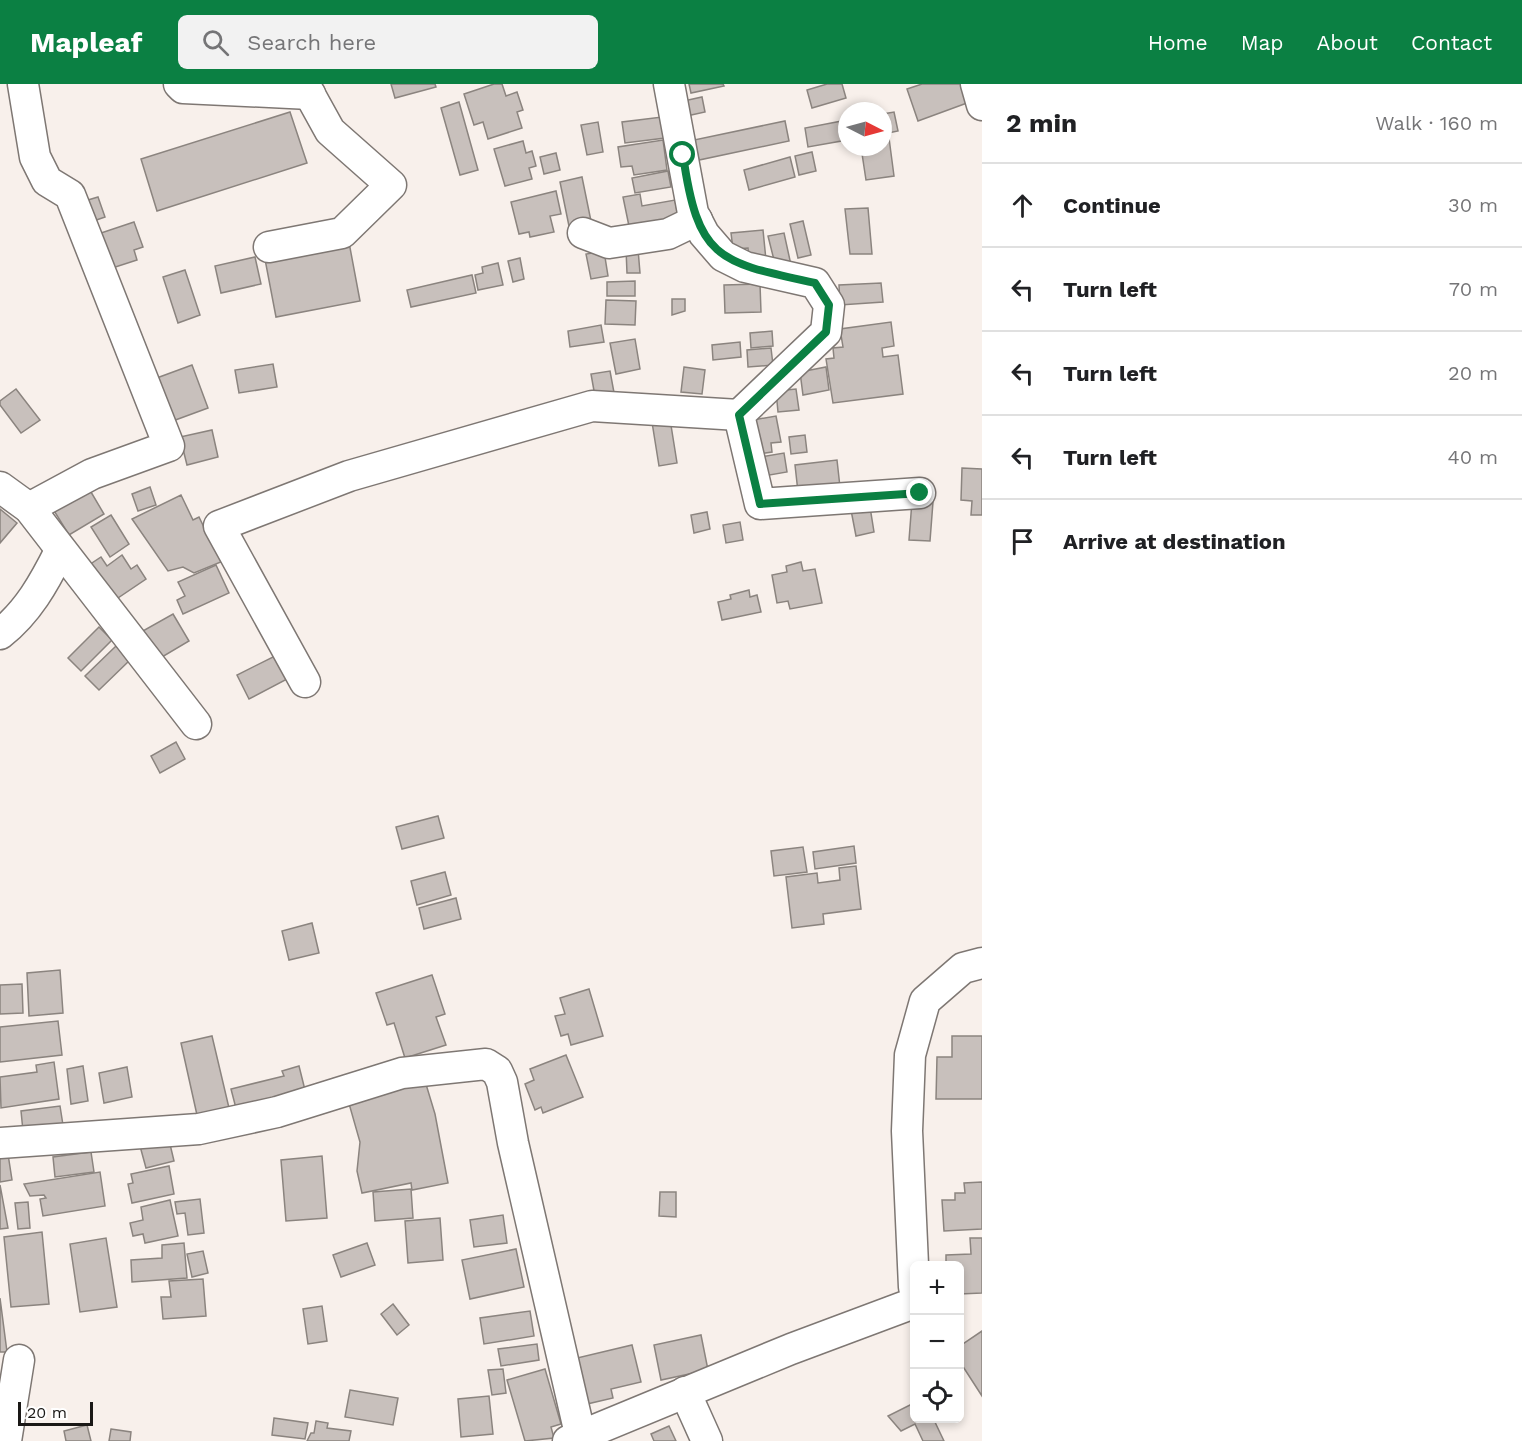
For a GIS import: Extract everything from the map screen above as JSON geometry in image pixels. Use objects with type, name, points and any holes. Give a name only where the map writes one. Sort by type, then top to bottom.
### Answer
[{"type":"street","points":[[23,84],[35,157],[47,181],[70,195],[169,446],[92,474],[29,508]]},
{"type":"street","points":[[179,84],[183,88],[307,89],[330,131],[391,185],[342,233],[269,247]]},
{"type":"street","points":[[305,682],[219,526],[349,476],[592,406],[739,415],[826,332],[829,305],[815,283],[745,267],[723,256],[704,234],[697,220],[669,84]]},
{"type":"street","points":[[976,84],[982,105]]},
{"type":"street","points":[[583,233],[609,243],[668,234],[697,220]]},
{"type":"street","points":[[739,415],[760,504],[920,493]]},
{"type":"street","points":[[0,487],[29,508],[196,724]]},
{"type":"street","points":[[0,634],[20,618],[42,586],[60,551]]},
{"type":"street","points":[[914,1261],[907,1131],[910,1055],[925,1001],[963,968],[982,963]]},
{"type":"street","points":[[0,1143],[199,1129],[277,1112],[402,1073],[486,1064],[497,1071],[502,1082],[574,1438],[790,1349],[910,1305]]},
{"type":"street","points":[[6,1441],[19,1360]]},
{"type":"street","points":[[685,1392],[707,1441]]},
{"type":"building","points":[[391,84],[435,84],[436,87],[395,98]]},
{"type":"building","points":[[494,84],[502,84],[506,96],[517,92],[523,110],[517,112],[522,128],[488,139],[483,122],[474,125],[464,94]]},
{"type":"building","points":[[689,84],[723,84],[724,86],[691,93]]},
{"type":"building","points":[[827,84],[842,84],[846,98],[812,108],[807,90]]},
{"type":"building","points":[[922,84],[961,84],[967,103],[918,121],[907,89]]},
{"type":"building","points":[[702,97],[705,112],[682,117],[679,102]]},
{"type":"building","points":[[459,102],[478,170],[460,175],[441,108]]},
{"type":"building","points":[[290,112],[307,163],[157,211],[141,159]]},
{"type":"building","points":[[892,112],[894,112],[898,131],[892,132]]},
{"type":"building","points":[[662,117],[665,138],[625,143],[622,122]]},
{"type":"building","points":[[785,121],[789,141],[699,160],[694,140]]},
{"type":"building","points":[[598,122],[603,152],[587,155],[581,125]]},
{"type":"building","points":[[838,122],[838,142],[808,147],[805,128]]},
{"type":"building","points":[[663,140],[667,170],[634,175],[632,166],[621,167],[618,147]]},
{"type":"building","points":[[523,141],[526,153],[532,151],[536,166],[529,168],[532,179],[505,186],[494,149]]},
{"type":"building","points":[[812,152],[816,171],[799,175],[795,156]]},
{"type":"building","points":[[556,153],[560,170],[544,174],[540,157]]},
{"type":"building","points":[[862,156],[891,156],[894,176],[866,180]]},
{"type":"building","points":[[790,157],[795,177],[749,190],[744,170]]},
{"type":"building","points":[[668,171],[671,187],[635,193],[632,178]]},
{"type":"building","points":[[582,177],[592,226],[570,231],[560,182]]},
{"type":"building","points":[[556,191],[561,214],[550,216],[554,232],[530,237],[529,232],[519,234],[511,202]]},
{"type":"building","points":[[640,194],[642,206],[675,200],[679,221],[630,231],[623,197]]},
{"type":"building","points":[[98,197],[105,217],[85,224],[78,203]]},
{"type":"building","points":[[868,208],[872,254],[850,254],[845,209]]},
{"type":"building","points":[[803,221],[811,255],[798,258],[790,224]]},
{"type":"building","points":[[134,222],[143,247],[134,250],[137,260],[103,271],[98,234]]},
{"type":"building","points":[[763,230],[766,260],[749,261],[748,248],[733,249],[731,233]]},
{"type":"building","points":[[784,233],[791,265],[776,268],[768,236]]},
{"type":"building","points":[[348,237],[360,301],[276,317],[264,254]]},
{"type":"building","points":[[626,249],[638,249],[640,273],[627,273]]},
{"type":"building","points":[[604,251],[608,276],[591,279],[586,254]]},
{"type":"building","points":[[255,257],[261,284],[221,293],[215,266]]},
{"type":"building","points":[[520,258],[524,279],[513,282],[508,261]]},
{"type":"building","points":[[498,263],[503,285],[478,290],[475,275],[483,273],[482,267]]},
{"type":"building","points":[[185,270],[200,315],[178,323],[163,277]]},
{"type":"building","points":[[472,275],[476,293],[411,307],[407,290]]},
{"type":"building","points":[[635,281],[635,296],[607,296],[607,282]]},
{"type":"building","points":[[881,283],[883,302],[840,305],[839,285]]},
{"type":"building","points":[[760,284],[761,312],[725,313],[724,285]]},
{"type":"building","points":[[672,299],[685,299],[685,311],[672,315]]},
{"type":"building","points":[[606,300],[636,301],[635,325],[605,324]]},
{"type":"building","points":[[891,322],[894,346],[882,348],[883,357],[898,355],[903,394],[833,403],[826,359],[834,358],[833,348],[843,347],[840,329]]},
{"type":"building","points":[[601,325],[604,342],[570,347],[568,331]]},
{"type":"building","points":[[772,331],[773,346],[751,348],[750,333]]},
{"type":"building","points":[[635,339],[640,369],[616,374],[610,343]]},
{"type":"building","points":[[740,342],[741,357],[713,360],[712,345]]},
{"type":"building","points":[[771,348],[773,365],[748,367],[747,350]]},
{"type":"building","points":[[273,364],[277,387],[239,393],[235,370]]},
{"type":"building","points":[[192,365],[208,408],[170,422],[154,379]]},
{"type":"building","points":[[684,367],[705,370],[702,394],[681,392]]},
{"type":"building","points":[[826,367],[829,390],[803,395],[800,372]]},
{"type":"building","points":[[610,371],[615,398],[596,402],[591,374]]},
{"type":"building","points":[[16,389],[40,420],[21,433],[0,405],[0,401]]},
{"type":"building","points":[[796,389],[799,410],[778,412],[776,391]]},
{"type":"building","points":[[776,416],[781,442],[771,443],[772,452],[758,454],[753,420]]},
{"type":"building","points":[[670,419],[677,463],[659,466],[652,422]]},
{"type":"building","points":[[212,430],[218,457],[187,465],[180,437]]},
{"type":"building","points":[[805,435],[807,452],[791,454],[789,437]]},
{"type":"building","points":[[784,453],[787,472],[764,476],[760,457]]},
{"type":"building","points":[[837,460],[841,496],[799,501],[795,465]]},
{"type":"building","points":[[962,468],[982,469],[982,515],[971,515],[972,501],[961,500]]},
{"type":"building","points":[[88,487],[104,514],[69,535],[53,509]]},
{"type":"building","points":[[150,487],[156,505],[138,511],[132,494]]},
{"type":"building","points":[[181,495],[193,520],[199,517],[214,548],[233,557],[194,573],[183,567],[168,571],[132,519]]},
{"type":"building","points":[[912,501],[933,502],[930,541],[909,540]]},
{"type":"building","points":[[870,507],[874,532],[856,536],[851,510]]},
{"type":"building","points":[[0,509],[17,523],[0,543]]},
{"type":"building","points":[[707,512],[710,529],[694,533],[691,515]]},
{"type":"building","points":[[111,515],[129,544],[110,557],[91,527]]},
{"type":"building","points":[[740,522],[743,540],[726,543],[723,525]]},
{"type":"building","points":[[122,555],[131,569],[137,565],[146,579],[112,602],[89,565],[101,557],[107,566]]},
{"type":"building","points":[[801,562],[803,571],[815,569],[822,603],[790,609],[788,601],[777,603],[772,575],[787,572],[786,566]]},
{"type":"building","points":[[216,565],[229,593],[183,614],[177,600],[185,596],[178,582]]},
{"type":"building","points":[[749,590],[750,597],[757,595],[761,612],[722,620],[718,602],[731,599],[730,595]]},
{"type":"building","points":[[173,614],[189,641],[157,660],[141,632]]},
{"type":"building","points":[[99,627],[112,640],[81,671],[68,658]]},
{"type":"building","points":[[116,646],[130,660],[99,690],[85,676]]},
{"type":"building","points":[[279,654],[291,677],[249,699],[237,675]]},
{"type":"building","points":[[176,742],[185,759],[160,773],[151,756]]},
{"type":"building","points":[[438,816],[444,838],[402,849],[396,827]]},
{"type":"building","points":[[854,846],[856,863],[815,869],[813,852]]},
{"type":"building","points":[[803,847],[807,872],[774,876],[771,851]]},
{"type":"building","points":[[856,866],[861,909],[823,914],[824,924],[792,928],[786,877],[817,873],[818,883],[840,880],[839,868]]},
{"type":"building","points":[[445,872],[451,895],[417,905],[411,881]]},
{"type":"building","points":[[456,898],[461,919],[424,929],[419,908]]},
{"type":"building","points":[[312,923],[319,953],[289,960],[282,931]]},
{"type":"building","points":[[60,970],[63,1013],[29,1016],[27,973]]},
{"type":"building","points":[[432,975],[445,1014],[436,1017],[446,1045],[405,1058],[394,1023],[387,1025],[376,993]]},
{"type":"building","points":[[22,984],[23,1013],[0,1014],[0,985]]},
{"type":"building","points":[[589,989],[603,1036],[571,1045],[568,1034],[561,1036],[555,1016],[565,1014],[560,998]]},
{"type":"building","points":[[58,1021],[62,1055],[0,1062],[0,1027]]},
{"type":"building","points":[[212,1036],[229,1108],[197,1115],[181,1043]]},
{"type":"building","points":[[952,1036],[982,1036],[982,1099],[936,1099],[937,1057],[952,1057]]},
{"type":"building","points":[[566,1055],[583,1097],[543,1113],[541,1107],[535,1110],[525,1084],[534,1080],[530,1069]]},
{"type":"building","points":[[54,1062],[59,1099],[1,1108],[0,1077],[37,1072],[36,1065]]},
{"type":"building","points":[[83,1066],[88,1101],[71,1104],[67,1069]]},
{"type":"building","points":[[299,1066],[307,1098],[238,1116],[231,1089],[284,1076],[282,1071]]},
{"type":"building","points":[[127,1067],[132,1097],[104,1103],[99,1073]]},
{"type":"building","points":[[422,1071],[435,1114],[448,1183],[412,1190],[411,1183],[362,1193],[357,1171],[360,1142],[346,1093]]},
{"type":"building","points":[[60,1106],[63,1125],[23,1131],[21,1111]]},
{"type":"building","points":[[169,1140],[174,1161],[146,1168],[140,1146]]},
{"type":"building","points":[[91,1152],[94,1172],[55,1177],[53,1157]]},
{"type":"building","points":[[8,1154],[12,1180],[0,1182],[0,1155]]},
{"type":"building","points":[[322,1156],[327,1218],[286,1221],[281,1160]]},
{"type":"building","points":[[169,1166],[174,1194],[132,1203],[128,1184],[133,1183],[131,1174]]},
{"type":"building","points":[[100,1172],[105,1206],[43,1216],[40,1199],[46,1198],[44,1195],[30,1196],[24,1184]]},
{"type":"building","points":[[982,1182],[982,1229],[944,1231],[942,1200],[955,1200],[955,1193],[965,1193],[964,1183]]},
{"type":"building","points":[[0,1185],[8,1228],[0,1229]]},
{"type":"building","points":[[411,1189],[413,1218],[375,1221],[373,1192]]},
{"type":"building","points":[[660,1192],[676,1192],[676,1217],[659,1216]]},
{"type":"building","points":[[200,1199],[204,1233],[188,1235],[185,1213],[177,1214],[175,1202]]},
{"type":"building","points":[[170,1200],[178,1236],[145,1243],[143,1234],[133,1236],[130,1223],[143,1220],[141,1207]]},
{"type":"building","points":[[28,1202],[30,1228],[18,1229],[15,1203]]},
{"type":"building","points":[[503,1215],[507,1243],[474,1247],[470,1220]]},
{"type":"building","points":[[440,1218],[443,1260],[408,1263],[405,1221]]},
{"type":"building","points":[[42,1232],[49,1304],[11,1307],[4,1237]]},
{"type":"building","points":[[106,1238],[117,1307],[80,1312],[70,1244]]},
{"type":"building","points":[[970,1238],[982,1238],[982,1293],[964,1294],[964,1261],[946,1261],[946,1255],[971,1254]]},
{"type":"building","points":[[184,1243],[187,1278],[132,1282],[131,1260],[162,1258],[162,1245]]},
{"type":"building","points":[[367,1243],[375,1265],[341,1277],[333,1255]]},
{"type":"building","points":[[516,1249],[524,1287],[470,1299],[462,1260]]},
{"type":"building","points":[[203,1251],[208,1273],[192,1277],[187,1254]]},
{"type":"building","points":[[203,1279],[206,1316],[163,1319],[161,1297],[171,1297],[169,1281]]},
{"type":"building","points":[[0,1298],[7,1352],[0,1352]]},
{"type":"building","points":[[393,1304],[409,1325],[397,1335],[381,1314]]},
{"type":"building","points":[[322,1306],[327,1341],[308,1344],[303,1309]]},
{"type":"building","points":[[530,1311],[534,1336],[484,1344],[480,1318]]},
{"type":"building","points":[[982,1331],[982,1396],[964,1368],[964,1343]]},
{"type":"building","points":[[701,1335],[708,1370],[661,1380],[654,1345]]},
{"type":"building","points":[[537,1344],[539,1360],[501,1366],[498,1349]]},
{"type":"building","points":[[632,1345],[641,1382],[611,1389],[613,1398],[587,1404],[577,1358]]},
{"type":"building","points":[[503,1369],[506,1393],[492,1395],[488,1370]]},
{"type":"building","points":[[545,1369],[561,1424],[551,1427],[554,1438],[525,1441],[507,1380]]},
{"type":"building","points":[[350,1390],[398,1398],[393,1425],[345,1417]]},
{"type":"building","points":[[489,1396],[493,1434],[461,1437],[458,1399]]},
{"type":"building","points":[[910,1405],[910,1423],[935,1423],[944,1441],[923,1441],[915,1424],[901,1431],[888,1416]]},
{"type":"building","points":[[274,1418],[308,1423],[305,1439],[272,1435]]},
{"type":"building","points":[[316,1421],[328,1423],[327,1428],[351,1431],[349,1441],[307,1441],[311,1433],[314,1433]]},
{"type":"building","points":[[87,1425],[91,1441],[66,1441],[64,1431]]},
{"type":"building","points":[[669,1426],[676,1441],[654,1441],[651,1434]]},
{"type":"building","points":[[111,1429],[131,1432],[130,1441],[109,1441]]},
{"type":"route","points":[[683,155],[693,213],[704,234],[723,256],[745,267],[815,283],[829,305],[826,332],[739,415],[760,504],[920,493]]}]
